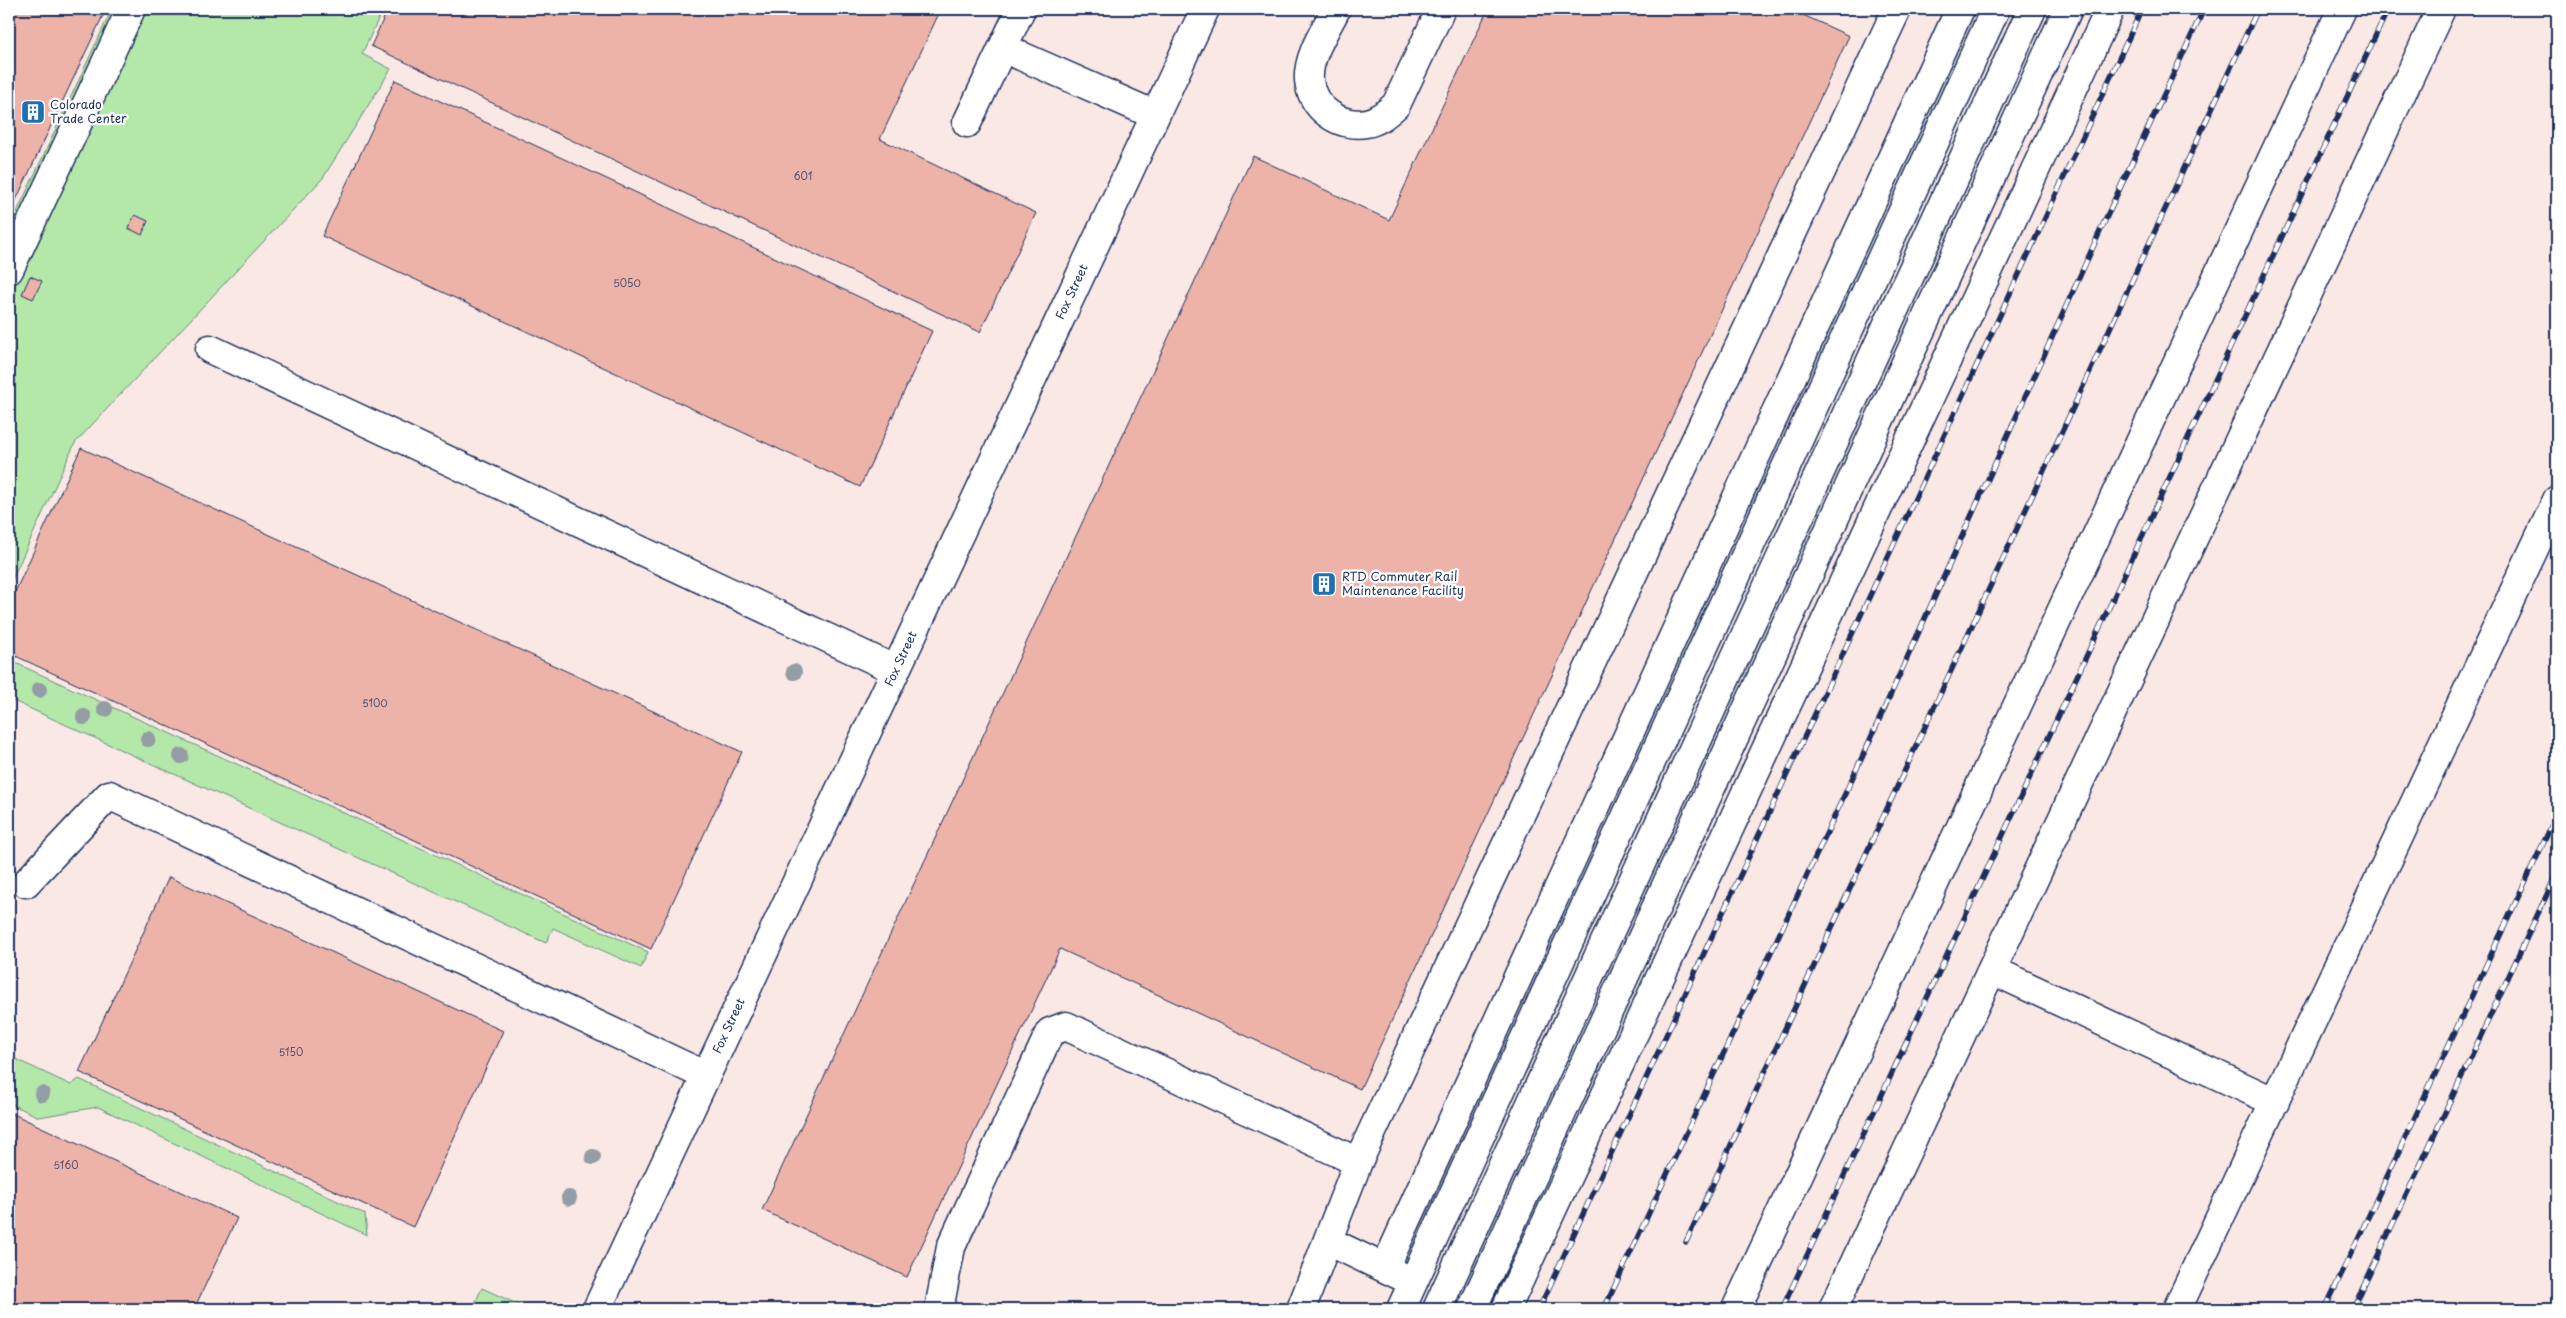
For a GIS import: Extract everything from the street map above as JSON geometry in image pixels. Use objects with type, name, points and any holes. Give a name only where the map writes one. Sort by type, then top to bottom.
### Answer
[{"type":"street","points":[[9,270],[131,9]]},
{"type":"street","points":[[967,123],[1021,9]]},
{"type":"street","name":"Fox Street","points":[[597,1309],[1205,9]]},
{"type":"street","points":[[1336,9],[1310,64],[1309,80],[1313,96],[1322,110],[1336,119],[1352,124],[1375,120],[1396,105],[1441,9]]},
{"type":"street","points":[[1302,1309],[1358,1162],[1896,9]]},
{"type":"street","points":[[1385,1268],[1960,9]]},
{"type":"street","points":[[1328,1241],[1414,1282],[1440,1303],[1471,1309],[2068,9]]},
{"type":"street","points":[[1506,1309],[2110,9]]},
{"type":"street","points":[[1736,1309],[2342,9]]},
{"type":"street","points":[[1833,1309],[2441,9]]},
{"type":"street","points":[[1401,1309],[1993,10],[2028,16],[2054,38],[2090,54]]},
{"type":"street","points":[[1440,1303],[2028,16]]},
{"type":"street","points":[[1003,48],[1155,115]]},
{"type":"street","points":[[210,349],[896,670]]},
{"type":"street","points":[[2177,1309],[2557,500]]},
{"type":"street","points":[[26,883],[109,796],[706,1076]]},
{"type":"street","points":[[1992,970],[2275,1102]]},
{"type":"street","points":[[940,1309],[951,1247],[1050,1032],[1066,1026],[1358,1162]]},
{"type":"green space","points":[[112,9],[383,9],[362,54],[391,69],[323,178],[75,443],[9,586],[9,229]]},
{"type":"green space","points":[[9,660],[648,952],[641,968],[553,928],[546,943],[9,699]]},
{"type":"green space","points":[[9,1056],[71,1085],[79,1079],[365,1214],[367,1235],[98,1107],[39,1117],[9,1103]]},
{"type":"green space","points":[[482,1288],[528,1309],[472,1309]]},
{"type":"building","name":"Colorado Trade Center","points":[[9,9],[106,9],[9,215]]},
{"type":"building","points":[[388,9],[941,9],[880,139],[1036,213],[980,332],[371,46]]},
{"type":"building","name":"RTD Commuter Rail Maintenance Facility","points":[[1488,9],[1790,9],[1849,36],[1360,1089],[1060,949],[907,1277],[762,1210],[1253,156],[1389,220]]},
{"type":"building","points":[[395,80],[932,331],[860,487],[322,236]]},
{"type":"building","points":[[135,215],[148,221],[142,235],[128,228]]},
{"type":"building","points":[[30,276],[42,281],[33,299],[22,294]]},
{"type":"building","points":[[81,448],[742,752],[651,949],[9,653],[9,605]]},
{"type":"building","points":[[169,877],[503,1031],[413,1227],[79,1072]]},
{"type":"building","points":[[9,1112],[237,1218],[194,1309],[9,1309]]},
{"type":"railway","points":[[1539,1309],[2142,9]]},
{"type":"railway","points":[[1604,1309],[1865,751],[2112,205],[2204,9]]},
{"type":"railway","points":[[1686,1242],[2258,9]]},
{"type":"railway","points":[[1782,1309],[2388,9]]},
{"type":"railway","points":[[2325,1309],[2557,814]]},
{"type":"railway","points":[[2353,1309],[2557,873]]},
{"type":"place","name":"Colorado Trade Center","points":[[33,112]]},
{"type":"place","name":"RTD Commuter Rail Maintenance Facility","points":[[1324,584]]}]
